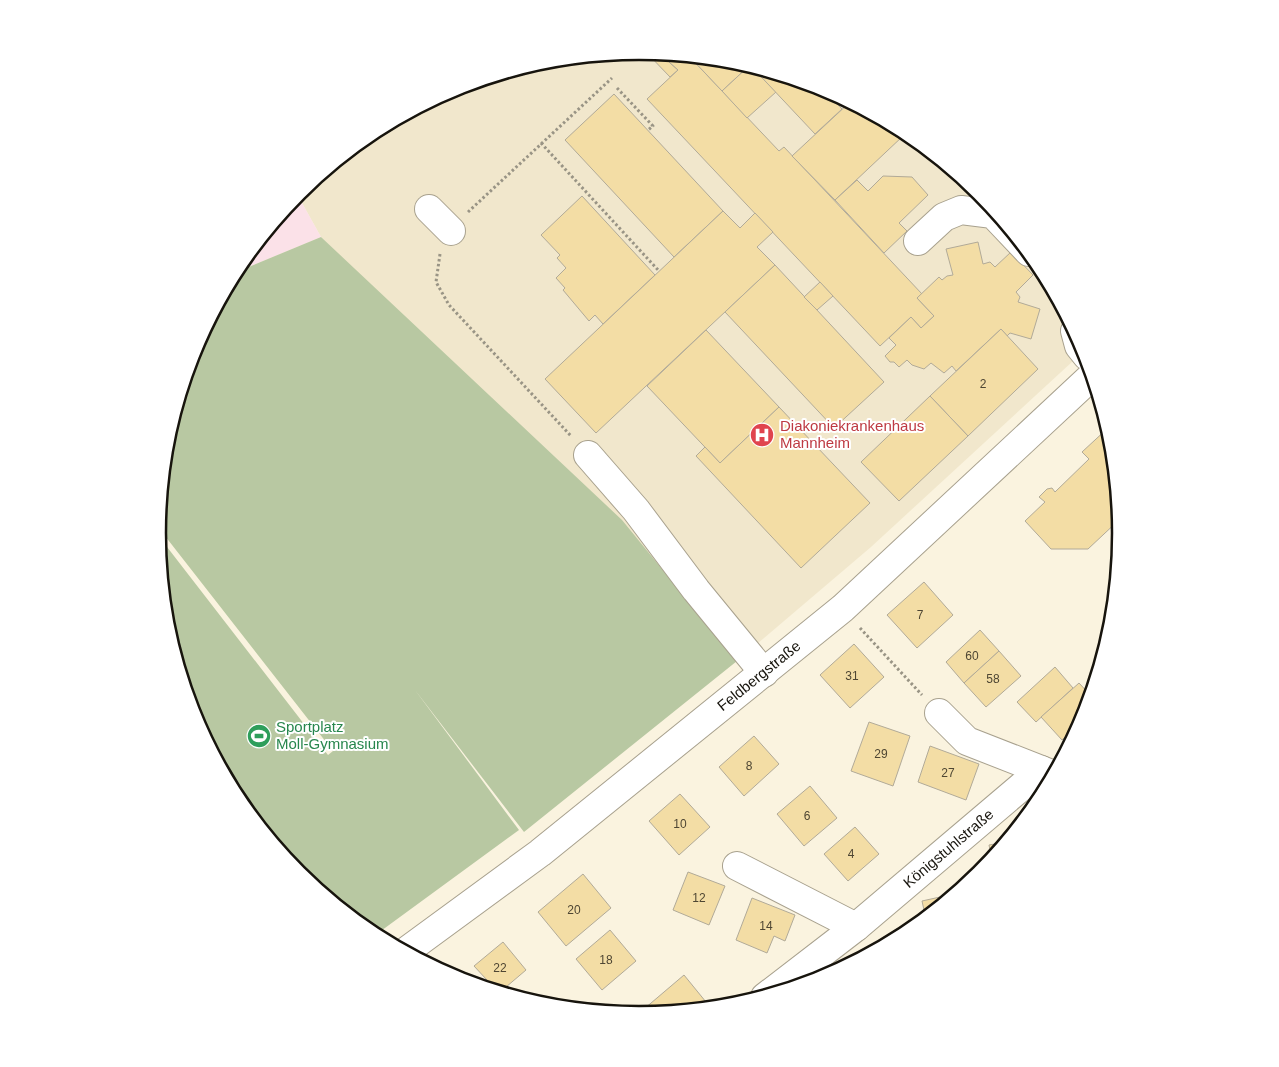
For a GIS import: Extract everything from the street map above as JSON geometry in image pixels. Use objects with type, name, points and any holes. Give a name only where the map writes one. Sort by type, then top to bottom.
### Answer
[{"type":"street","points":[[429,209],[451,231]]},
{"type":"street","points":[[918,241],[944,216],[961,210],[988,213]]},
{"type":"street","name":"Feldbergstraße","points":[[411,948],[540,853],[843,608],[1088,380]]},
{"type":"street","points":[[588,455],[636,510],[696,590],[764,673]]},
{"type":"street","points":[[939,713],[967,741],[1048,773]]},
{"type":"street","name":"Königstuhlstraße","points":[[780,986],[1048,773]]},
{"type":"street","points":[[736,866],[856,927]]},
{"type":"path","points":[[588,455],[449,305],[436,282],[438,262],[444,238],[612,78]]},
{"type":"path","points":[[617,88],[653,126],[648,130]]},
{"type":"path","points":[[542,144],[659,271]]},
{"type":"path","points":[[843,608],[939,713]]},
{"type":"shaded area","name":"Diakoniekrankenhaus Mannheim","points":[[640,60],[701,64],[762,76],[821,96],[876,123],[928,158],[974,199],[1015,245],[1050,297],[1079,356],[871,547],[737,661],[321,237],[302,202],[305,199],[351,158],[376,140],[403,123],[458,96],[517,76],[578,64]]},
{"type":"shaded area","points":[[302,202],[321,237],[248,267],[264,245]]},
{"type":"green space","points":[[321,237],[622,520],[737,661],[524,832],[415,690],[519,830],[382,930],[351,909],[305,868],[264,822],[246,797],[229,770],[202,715],[191,686],[175,626],[170,595],[166,546],[328,755],[333,751],[166,537],[170,472],[175,441],[191,381],[215,324],[248,267]]},
{"type":"building","points":[[654,60],[668,61],[678,70],[670,77]]},
{"type":"building","points":[[668,61],[696,64],[779,151],[784,147],[922,294],[917,298],[934,316],[921,328],[911,317],[880,346],[647,99],[678,70]]},
{"type":"building","points":[[696,64],[743,72],[722,91]]},
{"type":"building","points":[[743,72],[760,76],[776,92],[747,118],[722,91]]},
{"type":"building","points":[[760,76],[821,96],[836,103],[842,109],[815,134]]},
{"type":"building","points":[[614,94],[723,211],[674,257],[565,140]]},
{"type":"building","points":[[845,107],[900,138],[835,200],[792,156]]},
{"type":"building","points":[[883,176],[912,177],[928,195],[899,223],[907,231],[884,253],[835,200],[857,180],[868,191]]},
{"type":"building","points":[[582,196],[655,275],[603,324],[595,315],[589,321],[563,290],[565,288],[556,278],[566,268],[557,258],[560,255],[541,235]]},
{"type":"building","points":[[723,211],[740,228],[755,213],[773,232],[757,247],[775,265],[596,433],[545,379]]},
{"type":"building","points":[[978,242],[983,264],[990,262],[995,267],[1011,252],[1033,275],[1016,292],[1020,297],[1018,302],[1040,309],[1031,339],[1010,333],[1007,336],[1001,329],[956,371],[952,366],[944,373],[931,363],[924,369],[912,365],[907,360],[899,367],[894,362],[890,362],[885,356],[896,345],[889,338],[911,317],[921,328],[934,316],[917,298],[939,277],[942,280],[947,276],[953,275],[946,249]]},
{"type":"building","points":[[775,265],[884,382],[834,428],[725,312]]},
{"type":"building","points":[[820,282],[833,296],[817,310],[804,297]]},
{"type":"building","points":[[1001,329],[1038,369],[968,436],[930,396]]},
{"type":"building","points":[[706,330],[779,407],[720,463],[647,386]]},
{"type":"building","points":[[930,396],[968,436],[899,501],[861,462]]},
{"type":"building","points":[[779,407],[870,503],[801,568],[696,456],[705,447],[720,463]]},
{"type":"building","points":[[1102,433],[1109,472],[1113,526],[1088,549],[1051,549],[1025,521],[1045,502],[1039,497],[1047,489],[1052,488],[1055,492],[1089,459],[1082,452]]},
{"type":"building","points":[[924,582],[953,615],[917,648],[887,615]]},
{"type":"building","points":[[980,630],[999,651],[964,683],[946,662]]},
{"type":"building","points":[[854,644],[884,677],[850,708],[820,675]]},
{"type":"building","points":[[999,651],[1021,676],[986,707],[964,683]]},
{"type":"building","points":[[1055,667],[1073,688],[1036,722],[1017,702]]},
{"type":"building","points":[[1079,683],[1086,691],[1068,734],[1062,740],[1041,717]]},
{"type":"building","points":[[869,722],[910,736],[893,786],[851,771]]},
{"type":"building","points":[[754,736],[779,764],[744,796],[719,767]]},
{"type":"building","points":[[930,746],[979,764],[966,800],[918,782]]},
{"type":"building","points":[[810,786],[837,818],[804,846],[777,814]]},
{"type":"building","points":[[680,794],[710,827],[679,855],[649,821]]},
{"type":"building","points":[[855,827],[879,854],[848,881],[824,854]]},
{"type":"building","points":[[997,844],[990,851],[989,845]]},
{"type":"building","points":[[688,872],[725,886],[709,925],[673,910]]},
{"type":"building","points":[[583,874],[611,908],[566,946],[538,912]]},
{"type":"building","points":[[943,896],[924,912],[922,901]]},
{"type":"building","points":[[752,898],[795,915],[785,941],[774,936],[767,953],[736,940]]},
{"type":"building","points":[[610,930],[636,961],[602,990],[576,959]]},
{"type":"building","points":[[503,942],[526,970],[505,988],[490,983],[474,966]]},
{"type":"building","points":[[684,975],[706,1002],[670,1006],[647,1007]]},
{"type":"place","name":"Diakoniekrankenhaus Mannheim","points":[[762,435]]},
{"type":"place","name":"Sportplatz Moll-Gymnasium","points":[[259,736]]}]
